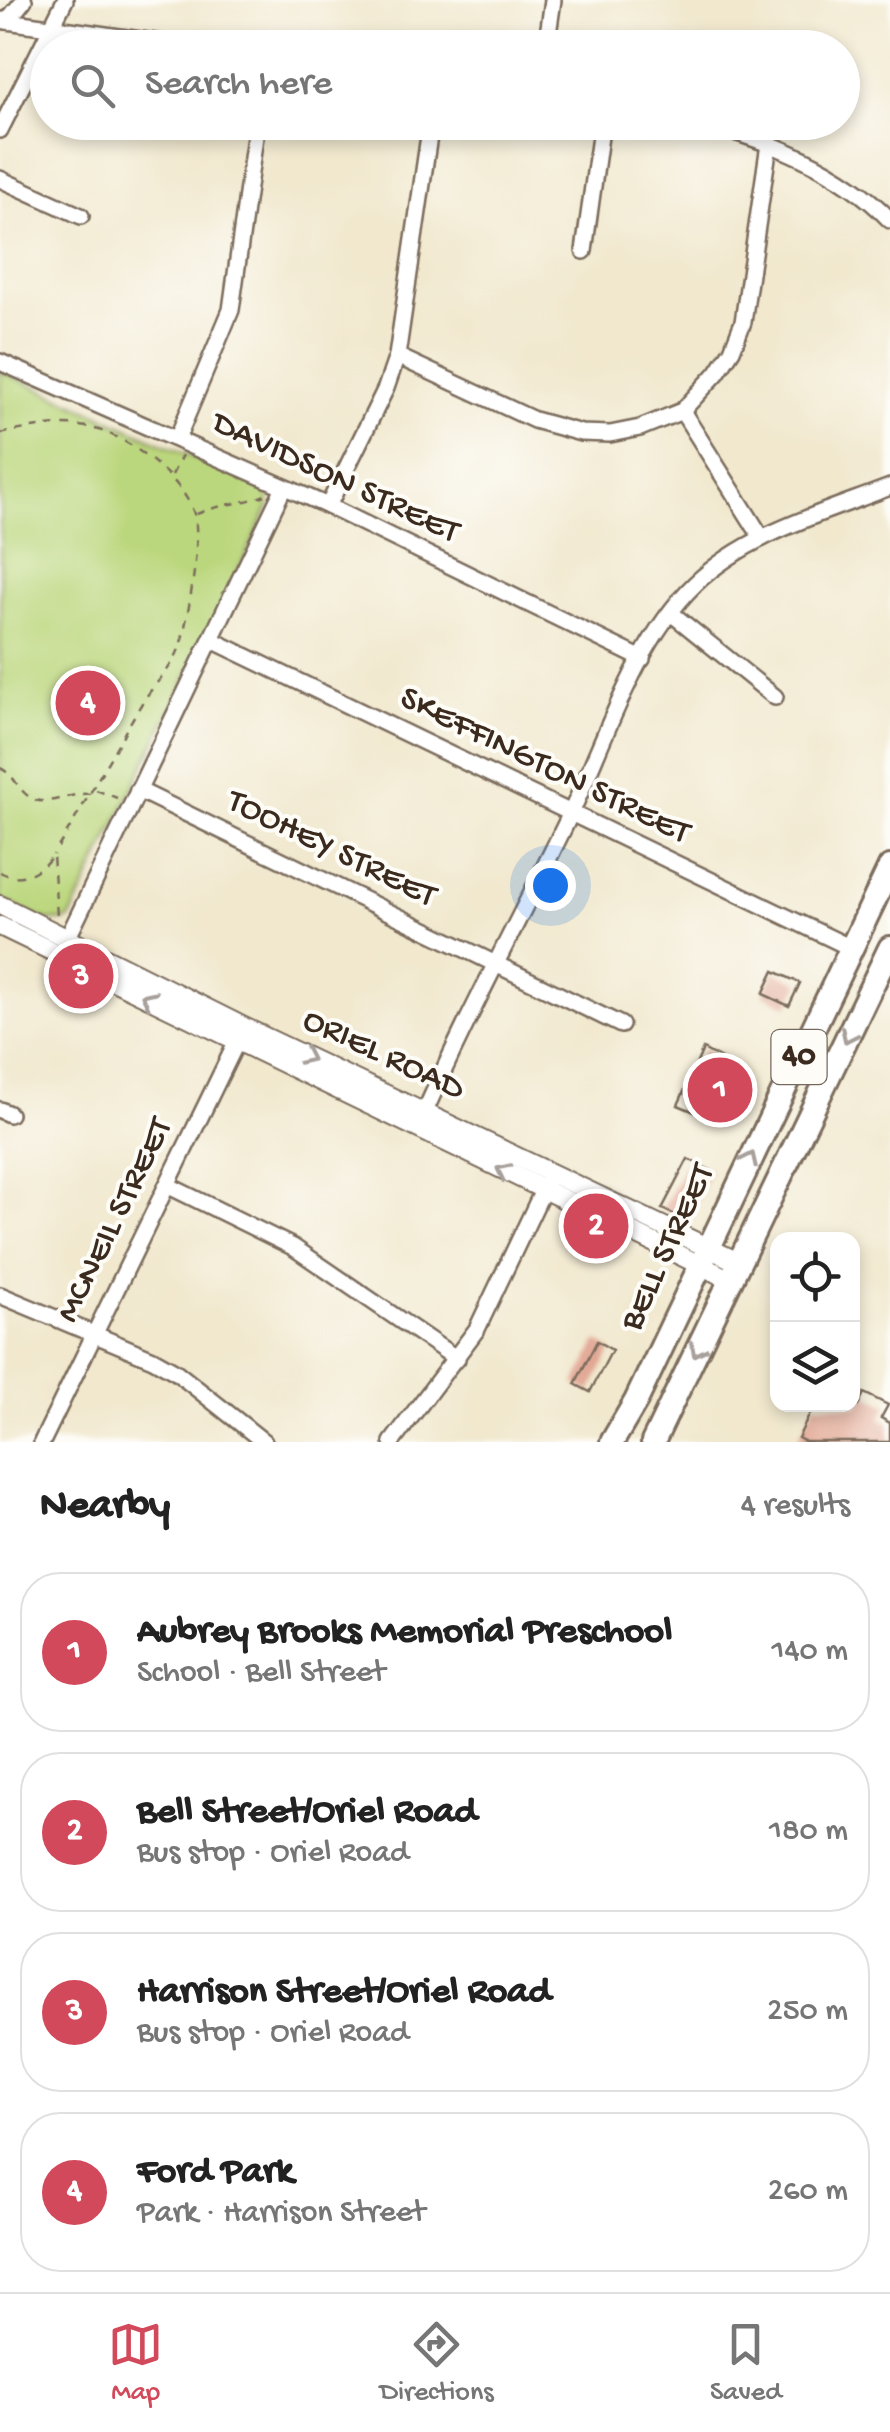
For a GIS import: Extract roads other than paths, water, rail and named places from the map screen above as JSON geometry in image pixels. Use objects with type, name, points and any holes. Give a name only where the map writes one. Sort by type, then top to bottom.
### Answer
[{"type":"highway","name":"BELL STREET","points":[[612,1442],[636,1401],[890,867]]},
{"type":"highway","name":"BELL STREET","points":[[653,1442],[890,948]]},
{"type":"main road","name":"ORIEL ROAD","points":[[0,905],[417,1130],[547,1182],[736,1271]]},
{"type":"main road","name":"ORIEL ROAD","points":[[0,926],[62,939]]},
{"type":"main road","name":"ORIEL ROAD","points":[[240,1034],[425,1112],[547,1182]]},
{"type":"street","points":[[3,20],[24,0]]},
{"type":"street","points":[[51,30],[65,0]]},
{"type":"street","points":[[549,30],[553,0]]},
{"type":"street","points":[[3,20],[74,30]]},
{"type":"street","points":[[0,130],[30,72]]},
{"type":"street","points":[[178,439],[231,310],[255,140]]},
{"type":"street","points":[[328,506],[398,356],[428,140]]},
{"type":"street","points":[[584,251],[599,140]]},
{"type":"street","points":[[756,140],[813,164],[870,201],[890,220]]},
{"type":"street","points":[[398,356],[534,420],[582,433],[610,434],[640,428],[682,411],[717,374],[732,350],[742,322],[769,144]]},
{"type":"street","points":[[0,179],[81,216]]},
{"type":"street","name":"DAVIDSON STREET","points":[[0,362],[178,439],[281,492],[328,506],[642,659]]},
{"type":"street","points":[[682,411],[762,538]]},
{"type":"street","points":[[417,1130],[642,659],[672,613],[693,586],[721,562],[762,538],[890,487]]},
{"type":"street","points":[[62,939],[212,640],[281,492]]},
{"type":"street","points":[[672,613],[774,697]]},
{"type":"street","name":"SKEFFINGTON STREET","points":[[212,640],[851,948]]},
{"type":"street","name":"TOOHEY STREET","points":[[138,790],[622,1026]]},
{"type":"street","name":"MCNEIL STREET","points":[[42,1442],[240,1034]]},
{"type":"street","points":[[392,1442],[477,1329],[547,1182]]},
{"type":"street","points":[[167,1185],[293,1247],[457,1359]]},
{"type":"street","points":[[0,1295],[154,1359],[264,1442]]},
{"type":"place","name":"Ford Park","points":[[88,703]]},
{"type":"place","name":"Harrison Street/Oriel Road","points":[[81,976]]},
{"type":"place","name":"Aubrey Brooks Memorial Preschool","points":[[720,1090]]},
{"type":"place","name":"Bell Street/Oriel Road","points":[[596,1226]]}]
